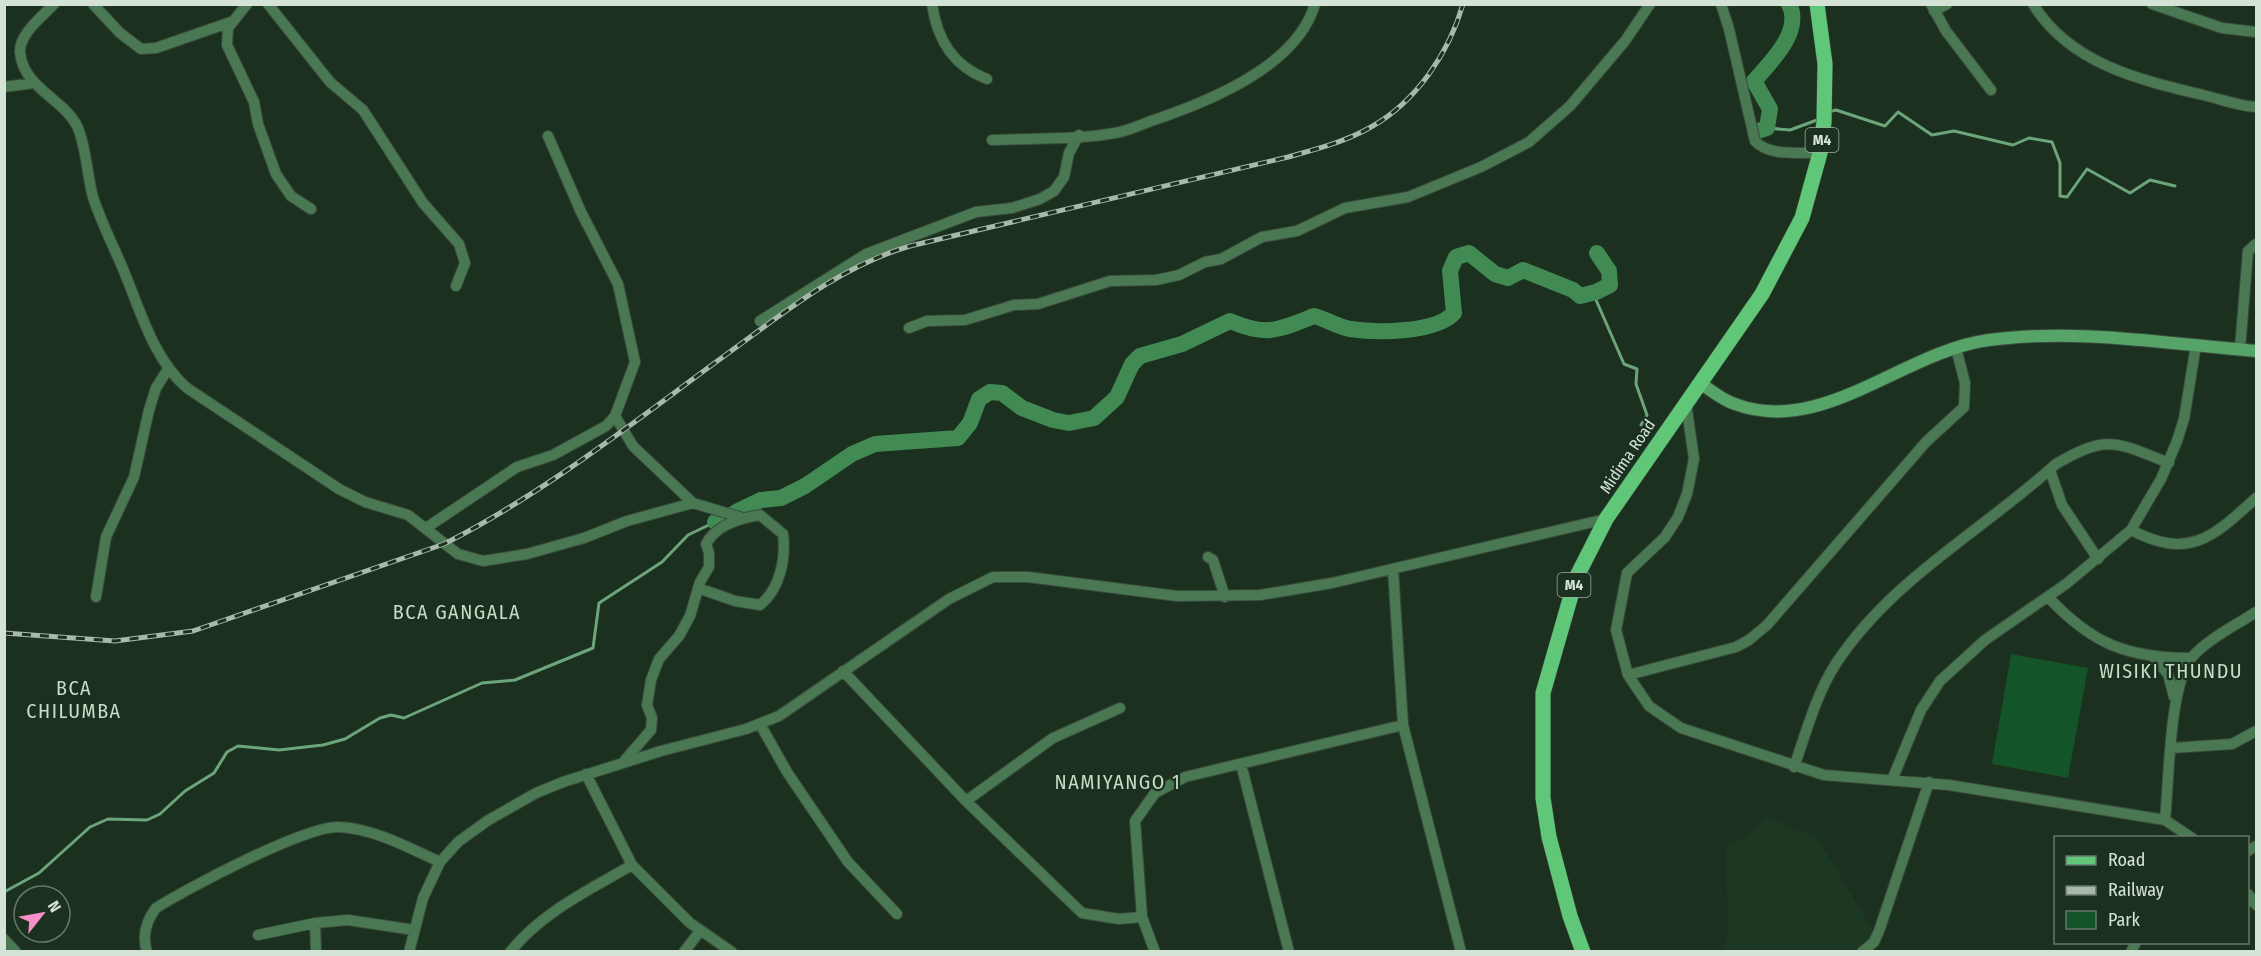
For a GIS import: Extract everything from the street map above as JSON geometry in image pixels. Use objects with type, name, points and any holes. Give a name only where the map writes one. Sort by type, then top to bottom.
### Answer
[{"type":"main road","name":"Midima Road","points":[[1583,951],[1570,916],[1549,837],[1543,798],[1543,693],[1576,578],[1606,519],[1758,301],[1790,243],[1812,188],[1821,153],[1824,122],[1825,64],[1817,4]]},
{"type":"street","points":[[54,4],[33,26],[21,46],[24,65],[34,83],[64,111],[78,128],[84,163],[100,215],[151,336],[168,369],[187,388],[339,489],[365,502],[408,515],[458,554],[483,561],[499,560],[584,538],[627,521],[693,503]]},
{"type":"street","points":[[93,4],[120,33],[141,49],[156,48],[231,22]]},
{"type":"street","points":[[247,4],[231,22],[227,34],[227,45],[254,102],[258,124],[276,174],[291,196],[310,209]]},
{"type":"street","points":[[268,4],[330,82],[363,110],[423,203],[459,244],[465,263],[456,286]]},
{"type":"street","points":[[932,4],[935,27],[948,50],[967,71],[987,80]]},
{"type":"street","points":[[992,140],[1116,133],[1197,106],[1240,83],[1286,51],[1311,19],[1315,4]]},
{"type":"street","points":[[909,328],[927,321],[965,320],[1014,305],[1038,304],[1110,281],[1156,280],[1179,275],[1205,262],[1221,259],[1262,237],[1297,231],[1345,208],[1408,197],[1480,167],[1528,142],[1570,106],[1625,41],[1650,4]]},
{"type":"street","points":[[1720,4],[1730,28],[1755,141],[1762,148],[1771,151],[1821,153]]},
{"type":"street","points":[[1947,4],[1932,8],[1991,90]]},
{"type":"street","points":[[2033,4],[2066,41],[2107,67],[2132,78],[2256,106]]},
{"type":"street","points":[[2152,4],[2222,28],[2256,32]]},
{"type":"street","points":[[4,87],[34,83]]},
{"type":"street","points":[[760,321],[866,254],[976,212],[1012,208],[1040,199],[1054,191],[1064,177],[1069,153],[1079,135]]},
{"type":"street","points":[[426,528],[517,467],[553,455],[606,426],[615,416],[635,362],[618,284],[580,212],[548,136]]},
{"type":"street","points":[[2240,349],[2248,251],[2256,244]]},
{"type":"street","points":[[1700,383],[1732,404],[1784,414],[1828,402],[1956,348],[1987,340],[2026,337],[2196,345],[2256,351]]},
{"type":"street","points":[[1893,780],[1921,710],[1940,681],[1985,640],[2048,597],[2098,559],[2131,530],[2169,463],[2184,418],[2196,345]]},
{"type":"street","points":[[1628,675],[1736,647],[1763,629],[1926,442],[1964,407],[1965,382],[1956,348]]},
{"type":"street","points":[[96,597],[106,537],[134,477],[149,410],[156,388],[168,369]]},
{"type":"street","points":[[1686,403],[1694,459],[1687,494],[1678,517],[1665,537],[1627,573],[1616,630],[1628,675],[1649,706],[1681,728],[1794,767],[1843,778],[1929,782],[2165,820],[2186,835]]},
{"type":"street","points":[[615,416],[633,446],[693,503],[743,518]]},
{"type":"street","points":[[1794,767],[1828,678],[1868,621],[1894,593],[2050,470],[2081,450],[2108,442],[2169,463]]},
{"type":"street","points":[[2050,470],[2062,505],[2098,559]]},
{"type":"street","points":[[2131,530],[2151,540],[2185,545],[2214,532],[2256,498]]},
{"type":"street","points":[[623,762],[651,730],[652,718],[647,705],[651,680],[659,658],[685,627],[698,588],[709,567],[706,544],[711,534],[743,518],[760,515],[783,534],[784,546],[780,570],[773,591],[760,606],[752,606],[698,588]]},
{"type":"street","points":[[409,951],[423,898],[440,862],[458,842],[506,809],[536,793],[586,774],[760,724],[788,711],[949,599],[993,577],[1028,577],[1178,596],[1225,597],[1296,590],[1606,519]]},
{"type":"street","points":[[1208,557],[1213,560],[1225,597]]},
{"type":"street","points":[[1393,569],[1403,724],[1461,951]]},
{"type":"street","points":[[2048,597],[2083,631],[2117,649],[2152,656],[2192,658]]},
{"type":"street","points":[[2165,820],[2175,702],[2192,658],[2256,612]]},
{"type":"street","points":[[2152,656],[2168,674],[2175,702]]},
{"type":"street","points":[[843,671],[966,801],[1082,913],[1119,920],[1142,917]]},
{"type":"street","points":[[966,801],[1053,738],[1120,708]]},
{"type":"street","points":[[760,724],[787,772],[848,862],[897,914]]},
{"type":"street","points":[[1155,951],[1142,917],[1135,821],[1155,793],[1185,777],[1403,724]]},
{"type":"street","points":[[2172,748],[2232,744],[2256,731]]},
{"type":"street","points":[[1241,764],[1289,951]]},
{"type":"street","points":[[586,774],[632,865],[700,931],[732,951]]},
{"type":"street","points":[[1862,951],[1876,946],[1929,782]]},
{"type":"street","points":[[147,951],[145,933],[150,916],[156,908],[209,879],[316,831],[339,826],[355,829],[440,862]]},
{"type":"street","points":[[510,951],[523,935],[557,909],[632,865]]},
{"type":"street","points":[[258,935],[315,923],[348,920],[414,930]]},
{"type":"street","points":[[315,923],[316,951]]},
{"type":"street","points":[[684,951],[700,931]]},
{"type":"street","points":[[4,939],[16,951]]},
{"type":"shaded area","points":[[1765,817],[1817,837],[1875,934],[1860,951],[1723,952],[1728,929],[1726,845],[1745,839]]},
{"type":"green space","points":[[2011,654],[2088,668],[2068,778],[1992,764]]},
{"type":"waterway","points":[[1755,132],[1767,128],[1770,109],[1754,81],[1783,46],[1789,35],[1792,25],[1789,4]]},
{"type":"waterway","points":[[1832,111],[1836,110],[1885,126],[1898,112],[1932,135],[1954,131],[2013,145],[2029,138],[2052,142],[2060,163],[2060,196],[2067,197],[2087,169],[2130,193],[2150,180],[2175,186]]},
{"type":"waterway","points":[[1767,128],[1790,130],[1817,120]]},
{"type":"waterway","points":[[736,512],[761,500],[781,498],[805,486],[852,454],[875,444],[958,438],[970,423],[979,399],[990,392],[1002,393],[1022,408],[1053,420],[1069,423],[1094,418],[1117,397],[1132,364],[1140,356],[1182,344],[1230,321],[1254,329],[1273,330],[1314,316],[1350,329],[1390,331],[1420,328],[1445,320],[1454,313],[1450,271],[1456,257],[1469,253],[1495,274],[1508,278],[1523,270],[1573,290],[1580,296],[1610,285],[1609,271],[1597,253]]},
{"type":"waterway","points":[[1593,293],[1624,364],[1637,369],[1636,384],[1647,415],[1641,425]]},
{"type":"waterway","points":[[715,522],[729,515]]},
{"type":"waterway","points":[[4,892],[39,873],[90,827],[108,819],[147,820],[160,814],[185,791],[214,773],[227,752],[238,746],[279,750],[323,745],[345,739],[380,718],[391,715],[404,718],[482,683],[515,680],[593,648],[599,603],[662,562],[688,535],[715,522]]},
{"type":"railway","points":[[4,633],[115,641],[193,631],[444,544],[554,479],[792,307],[860,265],[910,246],[1288,157],[1330,145],[1371,127],[1402,104],[1429,74],[1449,40],[1463,4]]},
{"type":"district","name":"BCA GANGALA","points":[[457,612]]},
{"type":"district","name":"WISIKI THUNDU","points":[[2171,671]]},
{"type":"district","name":"BCA CHILUMBA","points":[[74,700]]},
{"type":"district","name":"NAMIYANGO 1","points":[[1118,782]]}]
